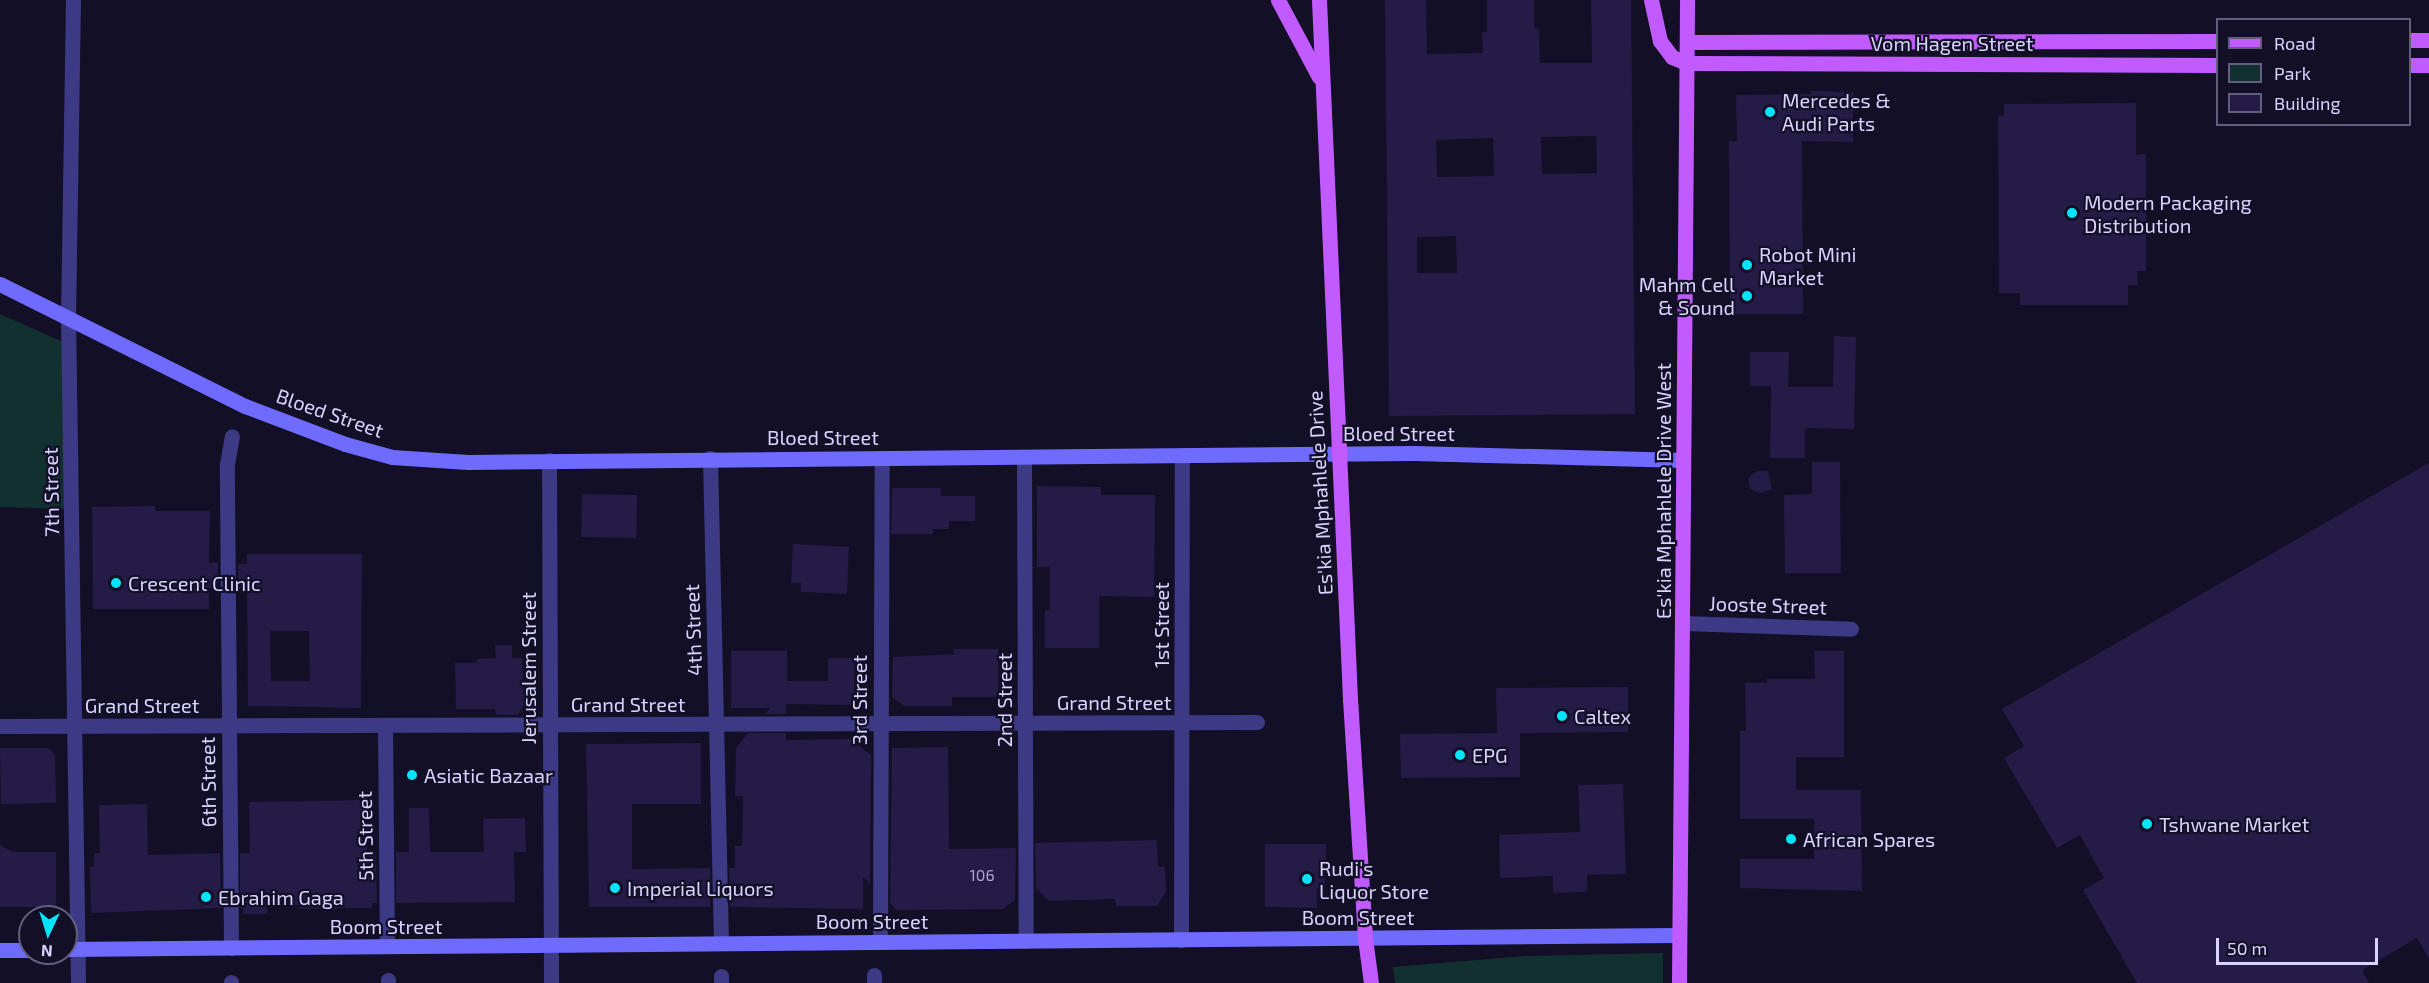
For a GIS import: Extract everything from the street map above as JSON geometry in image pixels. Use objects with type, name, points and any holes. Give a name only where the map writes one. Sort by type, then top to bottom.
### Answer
[{"type":"main road","points":[[1278,0],[1323,85]]},
{"type":"main road","name":"Es'kia Mphahlele Drive","points":[[1319,0],[1339,454],[1365,938],[1371,983]]},
{"type":"main road","points":[[1651,0],[1660,41],[1672,57],[1687,63]]},
{"type":"main road","name":"Es'kia Mphahlele Drive West","points":[[1679,983],[1688,0]]},
{"type":"main road","points":[[2411,40],[2429,40]]},
{"type":"main road","name":"Vom Hagen Street","points":[[1687,42],[2216,41]]},
{"type":"main road","name":"Vom Hagen Street","points":[[1687,63],[2216,65]]},
{"type":"main road","points":[[2411,65],[2429,65]]},
{"type":"main road","name":"Bloed Street","points":[[0,284],[245,406],[345,444],[392,456],[468,462],[1414,453],[1683,460]]},
{"type":"main road","name":"Boom Street","points":[[78,949],[1679,935]]},
{"type":"main road","points":[[0,950],[18,950]]},
{"type":"street","name":"7th Street","points":[[72,905],[76,726],[68,316],[73,0]]},
{"type":"street","name":"6th Street","points":[[231,948],[227,464],[232,436]]},
{"type":"street","name":"1st Street","points":[[1181,940],[1182,455]]},
{"type":"street","name":"3rd Street","points":[[880,942],[882,458]]},
{"type":"street","name":"2nd Street","points":[[1024,458],[1026,941]]},
{"type":"street","name":"4th Street","points":[[710,459],[721,944]]},
{"type":"street","name":"Jerusalem Street","points":[[549,460],[551,983]]},
{"type":"street","name":"Jooste Street","points":[[1683,623],[1851,629]]},
{"type":"street","name":"Grand Street","points":[[0,726],[1257,722]]},
{"type":"street","name":"5th Street","points":[[385,725],[387,946]]},
{"type":"street","name":"7th Street","points":[[74,965],[78,983]]},
{"type":"green space","points":[[0,314],[68,344],[67,509],[0,507]]},
{"type":"green space","points":[[1663,953],[1663,983],[1395,983],[1393,967],[1525,956]]},
{"type":"building","points":[[1385,0],[1426,0],[1427,54],[1483,53],[1482,32],[1487,32],[1487,0],[1534,0],[1534,28],[1539,28],[1540,63],[1592,63],[1591,0],[1631,0],[1635,414],[1389,416]],"holes":[[[1596,136],[1597,173],[1542,174],[1541,137]],[[1493,138],[1494,176],[1437,177],[1436,140]],[[1456,236],[1457,273],[1417,273],[1417,237]]]},
{"type":"building","points":[[1811,91],[1853,92],[1853,142],[1802,141],[1803,314],[1730,314],[1729,141],[1737,141],[1736,95],[1811,94]]},
{"type":"building","name":"Modern Packaging Distribution","points":[[2136,103],[2136,155],[2146,154],[2146,271],[2137,271],[2138,285],[2128,285],[2128,305],[2020,305],[2020,293],[1999,293],[1998,116],[2004,116],[2004,104]]},
{"type":"building","points":[[1834,336],[1856,337],[1854,429],[1805,428],[1805,458],[1770,458],[1771,386],[1750,386],[1750,352],[1789,352],[1788,387],[1833,387]]},
{"type":"building","points":[[1812,462],[1840,462],[1841,573],[1785,573],[1784,495],[1812,494]]},
{"type":"building","points":[[2429,463],[2429,959],[2417,938],[2362,970],[2369,983],[2137,983],[2083,890],[2104,878],[2080,835],[2057,848],[2004,758],[2024,746],[2002,709]]},
{"type":"building","points":[[1757,471],[1768,471],[1772,489],[1760,493],[1750,489],[1748,478]]},
{"type":"building","points":[[1037,486],[1101,487],[1101,495],[1155,495],[1154,597],[1099,596],[1099,648],[1045,648],[1045,610],[1050,610],[1050,567],[1037,567]]},
{"type":"building","points":[[892,488],[941,488],[941,496],[975,496],[975,521],[949,521],[949,529],[933,529],[933,534],[891,534]]},
{"type":"building","points":[[582,494],[637,495],[636,538],[581,537]]},
{"type":"building","points":[[155,506],[155,511],[210,511],[209,563],[218,563],[218,588],[209,588],[209,609],[93,609],[92,507]]},
{"type":"building","points":[[793,544],[849,547],[847,594],[801,592],[801,583],[791,583]]},
{"type":"building","points":[[247,554],[362,554],[361,708],[248,706],[247,588],[238,588],[238,564],[247,564]],"holes":[[[270,631],[309,631],[310,681],[271,681]]]},
{"type":"building","points":[[495,645],[512,645],[512,658],[522,658],[524,705],[518,715],[496,715],[495,709],[456,709],[455,663],[477,663],[477,659],[496,658]]},
{"type":"building","points":[[954,649],[998,649],[998,697],[952,697],[952,706],[904,706],[892,697],[893,657],[954,654]]},
{"type":"building","points":[[731,651],[787,651],[787,681],[828,681],[828,658],[854,658],[854,705],[786,704],[786,714],[765,714],[770,708],[731,708]]},
{"type":"building","points":[[1814,651],[1844,651],[1844,757],[1796,757],[1796,790],[1861,790],[1862,891],[1740,888],[1740,859],[1814,859],[1814,819],[1740,819],[1740,731],[1746,731],[1745,683],[1767,683],[1767,679],[1815,679]]},
{"type":"building","points":[[1628,687],[1628,732],[1520,733],[1520,777],[1401,778],[1400,734],[1497,733],[1496,688]]},
{"type":"building","points":[[748,733],[786,733],[786,740],[850,739],[871,755],[870,884],[863,877],[863,909],[730,907],[729,868],[735,868],[735,846],[742,846],[743,796],[735,796],[736,748]]},
{"type":"building","points":[[701,743],[701,804],[632,804],[632,869],[710,868],[710,907],[589,907],[586,744]]},
{"type":"building","points":[[948,747],[949,849],[1016,848],[1015,900],[1003,909],[897,910],[890,903],[892,748]]},
{"type":"building","points":[[0,748],[48,748],[55,755],[56,803],[1,804]]},
{"type":"building","points":[[1623,784],[1626,874],[1587,875],[1587,892],[1553,893],[1553,876],[1500,878],[1499,835],[1580,832],[1578,785]]},
{"type":"building","points":[[366,800],[367,852],[376,853],[377,903],[372,903],[372,908],[300,909],[300,905],[267,906],[267,914],[243,914],[243,908],[240,908],[240,853],[250,853],[249,802]]},
{"type":"building","points":[[147,804],[148,855],[220,853],[221,908],[91,913],[90,867],[94,867],[94,853],[100,853],[99,805]]},
{"type":"building","points":[[409,808],[429,808],[430,852],[484,852],[483,819],[525,818],[526,852],[514,852],[515,902],[396,903],[396,852],[409,852]]},
{"type":"building","points":[[1157,840],[1158,867],[1165,867],[1166,891],[1157,906],[1116,906],[1115,899],[1049,901],[1036,888],[1035,843]]},
{"type":"building","points":[[1265,844],[1326,844],[1325,888],[1317,888],[1317,908],[1265,907]]},
{"type":"building","points":[[0,845],[13,852],[56,852],[56,905],[0,907]]},
{"type":"place","name":"Mercedes & Audi Parts","points":[[1770,112]]},
{"type":"place","name":"Modern Packaging Distribution","points":[[2072,213]]},
{"type":"place","name":"Robot Mini Market","points":[[1747,265]]},
{"type":"place","name":"Mahm Cell & Sound","points":[[1747,296]]},
{"type":"place","name":"Crescent Clinic","points":[[116,583]]},
{"type":"place","name":"Caltex","points":[[1562,716]]},
{"type":"place","name":"EPG","points":[[1460,755]]},
{"type":"place","name":"Asiatic Bazaar","points":[[412,775]]},
{"type":"place","name":"Tshwane Market","points":[[2147,824]]},
{"type":"place","name":"African Spares","points":[[1791,839]]},
{"type":"place","name":"Rudi's Liquor Store","points":[[1307,879]]},
{"type":"place","name":"Imperial Liquors","points":[[615,888]]},
{"type":"place","name":"Ebrahim Gaga","points":[[206,897]]}]
